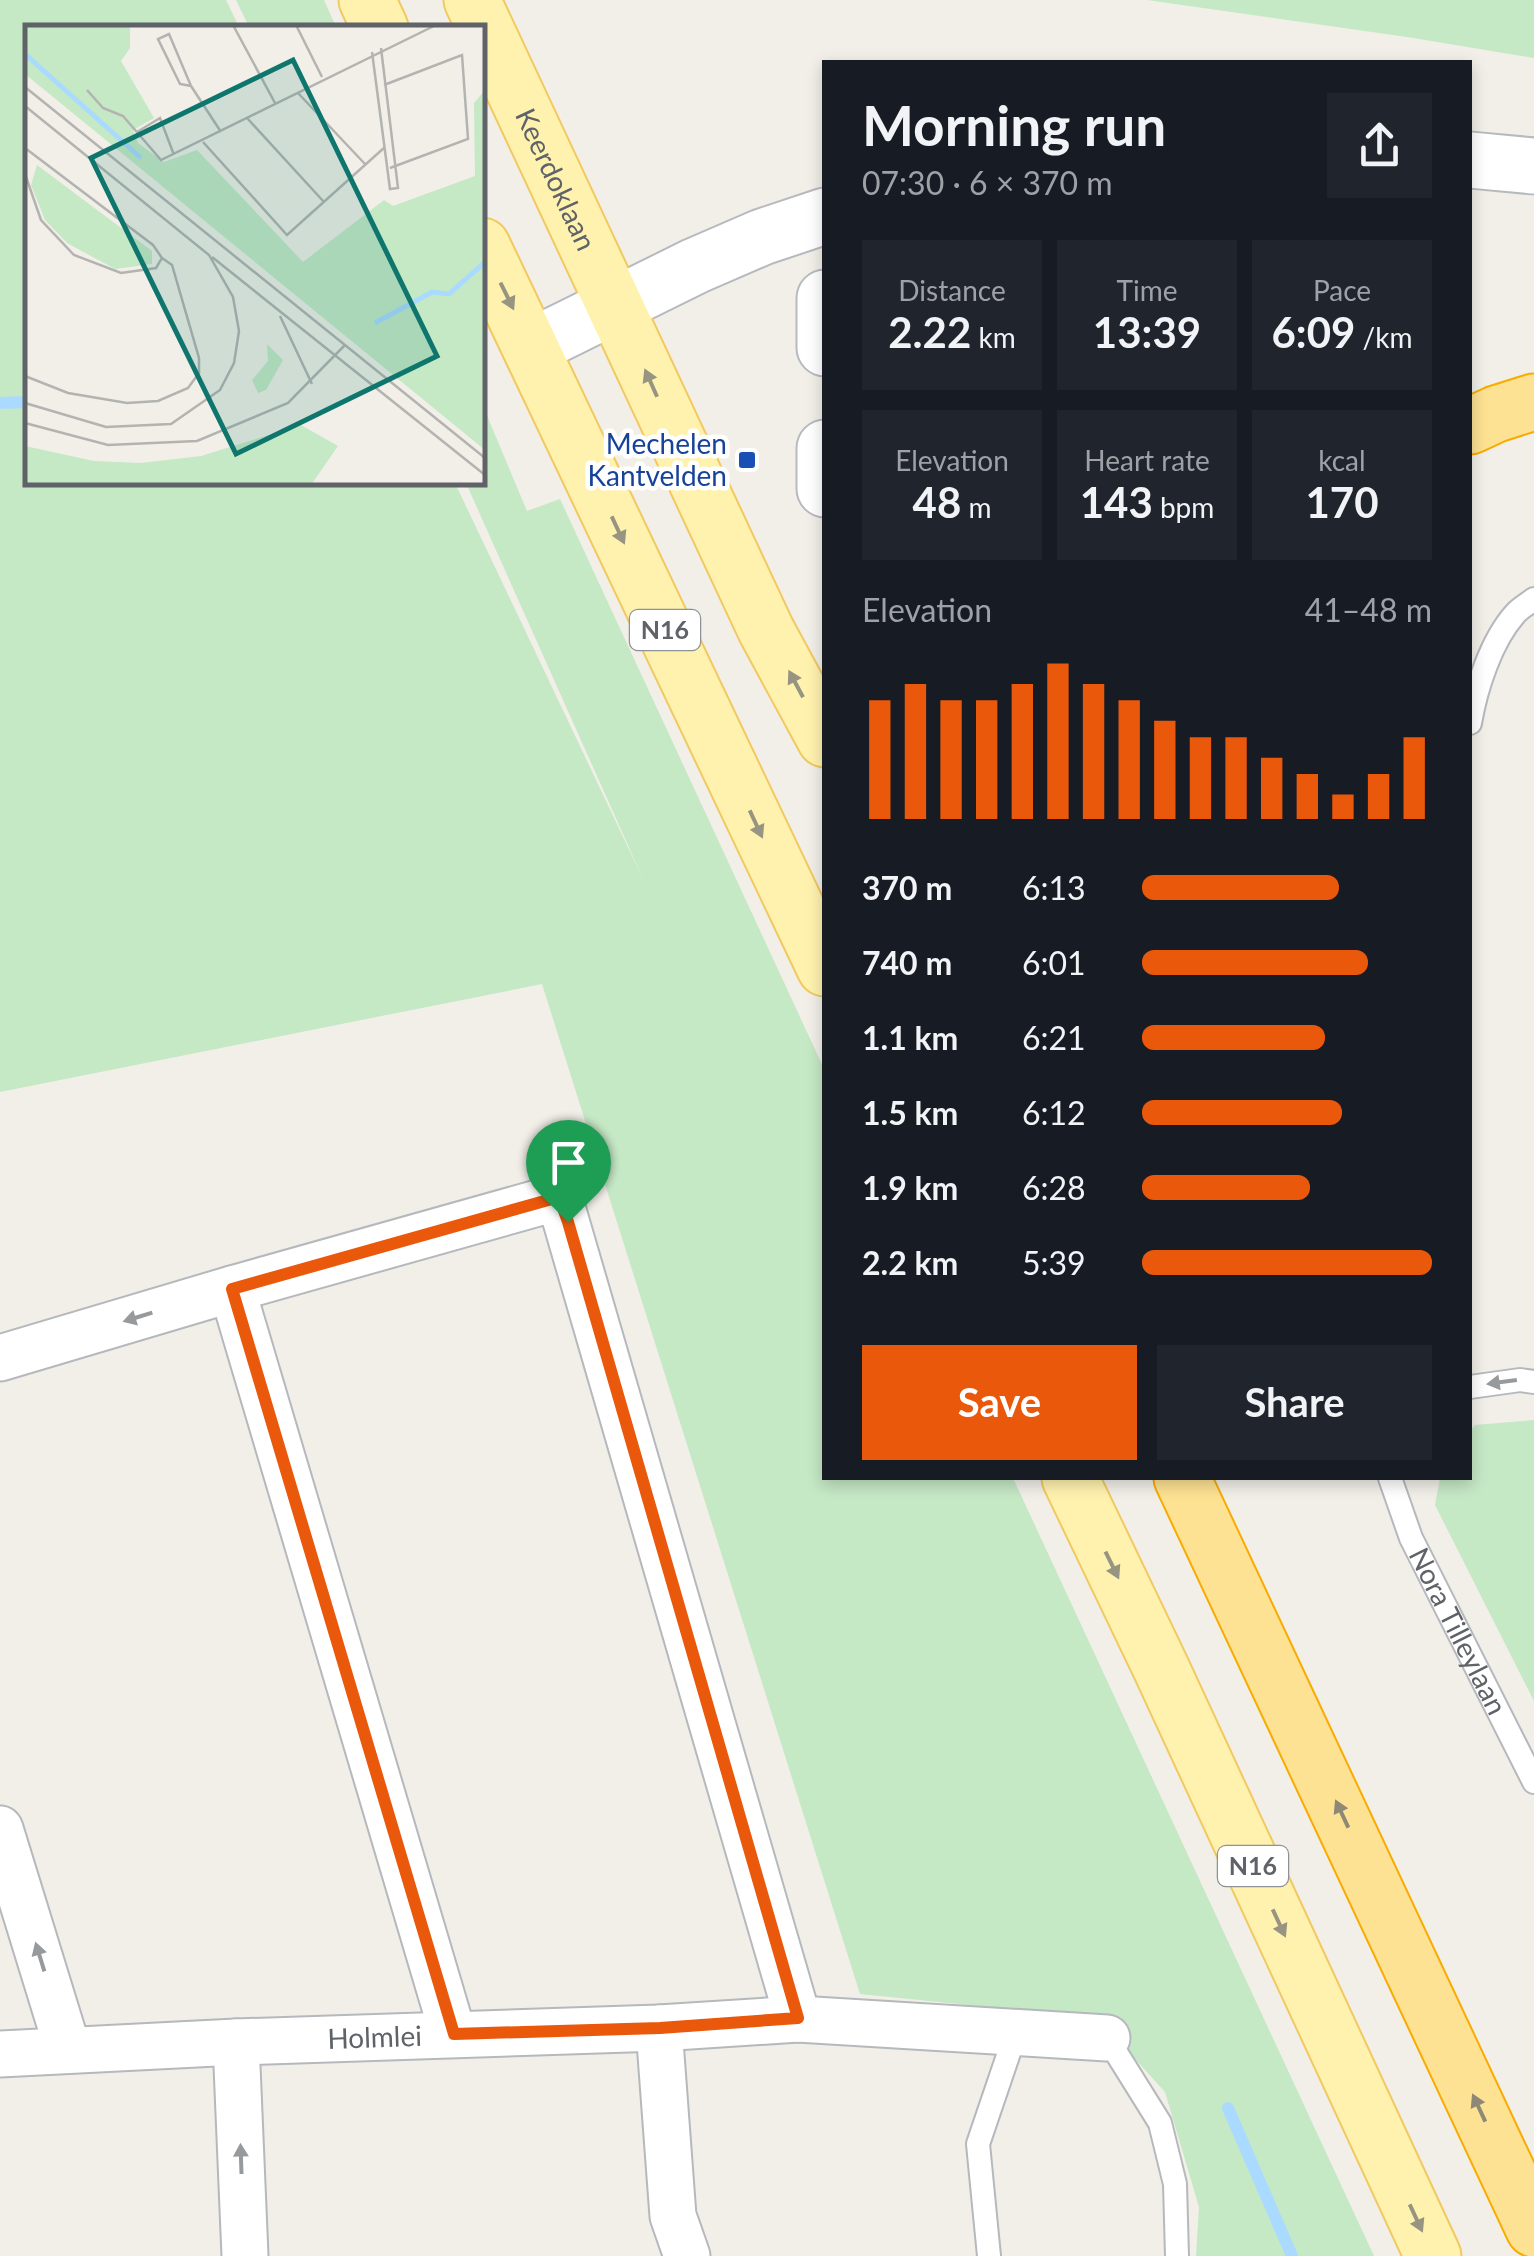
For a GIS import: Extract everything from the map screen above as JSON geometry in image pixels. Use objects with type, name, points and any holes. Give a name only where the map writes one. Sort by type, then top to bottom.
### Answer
[{"type":"highway","points":[[1472,425],[1534,402]]},
{"type":"highway","points":[[1183,1480],[1534,2229]]},
{"type":"main road","points":[[368,0],[379,25]]},
{"type":"main road","name":"Keerdoklaan","points":[[472,0],[484,25]]},
{"type":"main road","name":"Keerdoklaan","points":[[485,28],[766,630],[822,733]]},
{"type":"main road","name":"N16","points":[[485,252],[822,962]]},
{"type":"main road","name":"N16","points":[[1071,1480],[1162,1668],[1433,2256]]},
{"type":"street","points":[[1472,160],[1534,166]]},
{"type":"street","points":[[531,347],[762,237],[822,217]]},
{"type":"street","points":[[0,1358],[559,1197],[798,2018]]},
{"type":"street","points":[[232,1289],[454,2034]]},
{"type":"street","points":[[0,1829],[68,2050]]},
{"type":"street","name":"Holmlei","points":[[0,2054],[660,2028],[798,2018],[1108,2038]]},
{"type":"street","points":[[660,2028],[673,2216],[687,2256]]},
{"type":"street","points":[[236,2042],[245,2256]]},
{"type":"lane","points":[[1472,709],[1492,650],[1516,613],[1534,600]]},
{"type":"lane","points":[[1472,1387],[1520,1380],[1534,1382]]},
{"type":"lane","name":"Nora Tilleylaan","points":[[1391,1480],[1412,1538],[1534,1782]]},
{"type":"lane","points":[[989,2256],[978,2144],[1016,2032]]},
{"type":"lane","points":[[1108,2038],[1160,2122],[1175,2184],[1177,2256]]},
{"type":"green space","points":[[0,0],[226,0],[238,25],[25,25],[25,485],[456,485],[644,881],[467,485],[485,485],[485,411],[527,511],[560,499],[822,1065],[822,1480],[1014,1480],[1374,2256],[1196,2256],[1199,2207],[1165,2092],[1098,2018],[860,1994],[542,984],[0,1092]]},
{"type":"green space","points":[[236,0],[324,0],[335,25],[248,25]]},
{"type":"green space","points":[[1147,0],[1534,0],[1534,58],[1407,37]]},
{"type":"green space","points":[[1534,1420],[1534,1701],[1435,1505],[1440,1480],[1472,1480],[1475,1425]]},
{"type":"waterway","points":[[0,403],[25,402]]},
{"type":"waterway","points":[[1228,2108],[1292,2256]]},
{"type":"place","name":"Mechelen Kantvelden","points":[[747,460]]},
{"type":"route","points":[[559,1197],[568,1222],[798,2018],[660,2028],[454,2034],[232,1289],[559,1197]]}]
